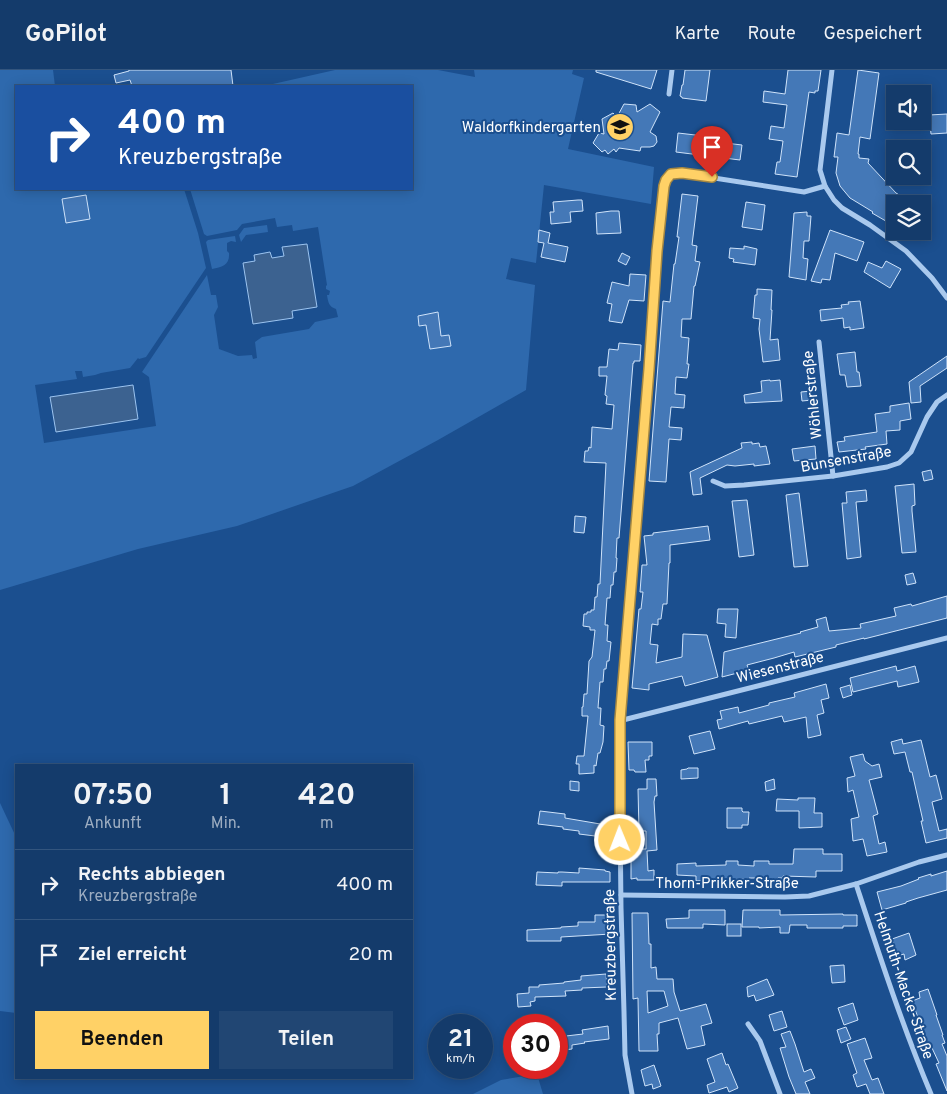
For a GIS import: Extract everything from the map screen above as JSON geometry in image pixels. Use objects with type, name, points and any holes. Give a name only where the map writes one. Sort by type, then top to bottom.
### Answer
[{"type":"street","points":[[669,94],[672,70]]},
{"type":"street","points":[[832,70],[820,170],[825,186],[842,208],[870,225],[906,251],[932,278],[947,298]]},
{"type":"street","name":"Kreuzbergstraße","points":[[632,1094],[625,1054],[621,895],[620,720],[657,251],[664,186],[671,174],[682,173],[804,192],[825,186]]},
{"type":"street","name":"Wöhlerstraße","points":[[819,342],[833,476]]},
{"type":"street","name":"Bunsenstraße","points":[[714,481],[725,486],[833,476],[887,467],[899,463],[911,452],[926,417],[938,402],[947,395]]},
{"type":"street","name":"Wiesenstraße","points":[[620,720],[947,638]]},
{"type":"street","name":"Thorn-Prikker-Straße","points":[[621,895],[809,896],[856,884],[919,862],[947,855]]},
{"type":"street","name":"Helmuth-Macke-Straße","points":[[856,884],[900,1014],[931,1094]]},
{"type":"street","points":[[748,1024],[760,1041],[780,1094]]},
{"type":"shaded area","points":[[0,70],[53,70],[55,85],[15,85],[15,190],[184,190],[198,233],[206,268],[146,357],[138,358],[130,368],[83,377],[82,371],[75,371],[77,379],[35,385],[44,443],[156,426],[149,377],[142,372],[207,275],[211,295],[216,295],[218,307],[214,315],[219,349],[238,356],[252,355],[253,359],[257,358],[255,342],[262,337],[309,329],[315,322],[338,317],[336,309],[330,306],[328,300],[327,295],[329,295],[330,291],[326,289],[327,285],[318,227],[293,231],[292,225],[277,227],[275,218],[242,224],[237,230],[207,236],[204,234],[190,190],[413,190],[413,85],[268,85],[335,70],[438,70],[475,77],[474,70],[573,70],[572,74],[584,78],[568,149],[654,167],[651,204],[544,185],[536,263],[511,258],[506,279],[535,285],[526,390],[353,486],[237,526],[138,549],[0,590]]},
{"type":"shaded area","points":[[267,225],[268,232],[246,235],[241,242],[239,235],[244,228]]},
{"type":"shaded area","points":[[235,236],[236,242],[231,241],[227,243],[229,257],[227,263],[212,269],[206,242],[208,240]]},
{"type":"shaded area","points":[[307,244],[317,307],[292,311],[293,318],[253,324],[243,263],[255,261],[254,255],[270,252],[272,258],[284,256],[282,247]]},
{"type":"shaded area","points":[[133,385],[138,419],[56,432],[50,397]]},
{"type":"shaded area","points":[[0,803],[15,835],[15,1013],[0,1011]]},
{"type":"shaded area","points":[[538,1079],[543,1094],[473,1094],[501,1080]]},
{"type":"building","points":[[231,70],[233,85],[132,85],[130,80],[116,83],[114,75],[129,71]]},
{"type":"building","points":[[596,70],[657,70],[651,89],[596,72]]},
{"type":"building","points":[[685,70],[710,70],[706,101],[682,98],[680,96]]},
{"type":"building","points":[[788,70],[821,70],[818,91],[815,91],[815,93],[809,92],[797,177],[775,174],[777,162],[780,162],[783,141],[769,139],[771,126],[784,128],[787,105],[763,102],[764,91],[785,94]]},
{"type":"building","points":[[858,70],[879,73],[870,139],[860,137],[858,154],[859,158],[869,159],[868,163],[886,182],[886,185],[889,185],[899,195],[886,195],[886,221],[850,198],[840,186],[836,173],[838,157],[834,157],[837,133],[849,135]]},
{"type":"building","points":[[624,104],[636,105],[637,112],[650,104],[660,112],[650,132],[656,136],[657,142],[654,146],[641,147],[640,151],[619,148],[616,152],[614,149],[608,154],[605,150],[602,152],[593,143],[599,133],[604,134],[602,119],[613,113],[617,117]]},
{"type":"building","points":[[947,114],[947,133],[931,134],[931,115]]},
{"type":"building","points":[[678,133],[704,136],[704,133],[718,135],[717,142],[742,145],[740,160],[676,152]]},
{"type":"building","points":[[682,194],[698,196],[692,245],[697,246],[695,261],[700,262],[694,286],[691,319],[682,319],[681,337],[689,338],[687,364],[689,364],[687,378],[676,377],[675,394],[685,395],[684,408],[671,407],[669,427],[682,428],[681,440],[669,439],[666,482],[649,481],[663,301],[670,302],[679,237],[677,237]]},
{"type":"building","points":[[86,195],[90,219],[66,223],[62,199]]},
{"type":"building","points":[[582,200],[583,211],[570,212],[571,222],[551,224],[550,212],[554,212],[553,202]]},
{"type":"building","points":[[746,202],[765,205],[762,230],[742,227]]},
{"type":"building","points":[[619,211],[621,233],[597,234],[596,213]]},
{"type":"building","points":[[807,212],[807,216],[811,216],[809,241],[804,241],[803,258],[808,259],[806,280],[789,277],[794,213]]},
{"type":"building","points":[[539,230],[550,233],[548,243],[568,247],[565,262],[541,257],[544,243],[538,242]]},
{"type":"building","points":[[830,230],[864,242],[857,261],[835,253],[830,280],[822,279],[821,283],[811,281]]},
{"type":"building","points":[[744,246],[757,249],[755,265],[733,262],[734,259],[729,258],[730,248],[744,249]]},
{"type":"building","points":[[622,253],[630,257],[626,265],[618,261]]},
{"type":"building","points":[[886,261],[901,269],[890,288],[864,272],[868,262],[882,268]]},
{"type":"building","points":[[630,274],[646,275],[644,301],[629,300],[622,323],[609,321],[612,304],[607,303],[612,282],[629,286]]},
{"type":"building","points":[[757,289],[772,290],[770,340],[778,339],[780,360],[763,362],[759,329],[760,319],[753,318]]},
{"type":"building","points":[[860,301],[864,328],[850,330],[850,327],[844,328],[843,318],[821,321],[820,310],[842,308],[841,305],[849,304],[848,302]]},
{"type":"building","points":[[438,312],[441,336],[449,335],[451,346],[430,349],[426,325],[419,326],[418,316]]},
{"type":"building","points":[[619,343],[641,345],[640,361],[634,361],[633,363],[619,538],[617,538],[616,572],[614,572],[613,585],[611,585],[610,598],[607,598],[605,625],[608,625],[607,641],[611,642],[609,661],[607,661],[606,669],[604,669],[603,682],[600,682],[598,708],[601,708],[600,725],[604,726],[603,742],[600,753],[598,753],[596,766],[594,765],[594,773],[579,774],[579,764],[576,764],[577,756],[584,756],[588,716],[582,716],[582,707],[584,694],[587,694],[589,661],[592,657],[595,630],[590,630],[590,627],[583,626],[584,614],[594,610],[598,584],[600,584],[606,463],[584,462],[585,451],[588,451],[589,447],[591,448],[592,427],[612,429],[614,405],[606,404],[607,376],[599,376],[599,367],[607,367],[609,349],[618,350]]},
{"type":"building","points":[[855,352],[857,372],[859,372],[861,386],[847,387],[845,375],[840,375],[837,354]]},
{"type":"building","points":[[947,356],[947,368],[920,386],[921,402],[911,403],[909,382]]},
{"type":"building","points":[[780,380],[782,401],[745,403],[744,395],[762,392],[761,381]]},
{"type":"building","points":[[811,391],[812,400],[802,401],[801,392]]},
{"type":"building","points":[[909,403],[911,419],[900,421],[900,430],[886,431],[887,444],[839,452],[837,442],[845,441],[844,437],[877,432],[875,414],[890,412],[890,406]]},
{"type":"building","points":[[752,442],[752,444],[759,443],[760,447],[766,446],[770,464],[754,466],[754,464],[727,465],[700,478],[702,494],[693,495],[690,472],[742,448],[741,443]]},
{"type":"building","points":[[815,446],[816,459],[794,461],[792,449]]},
{"type":"building","points":[[931,470],[933,479],[924,481],[922,472]]},
{"type":"building","points":[[914,484],[915,505],[912,506],[912,511],[916,552],[902,553],[895,486]]},
{"type":"building","points":[[866,490],[867,501],[856,502],[861,557],[847,559],[842,503],[847,503],[846,492]]},
{"type":"building","points":[[799,493],[808,566],[794,567],[786,495]]},
{"type":"building","points":[[747,500],[754,555],[739,557],[732,501]]},
{"type":"building","points":[[575,516],[586,517],[584,533],[574,532]]},
{"type":"building","points":[[708,526],[710,540],[670,545],[667,604],[663,604],[661,619],[658,619],[658,625],[652,624],[650,644],[658,645],[656,663],[682,657],[683,634],[707,635],[718,677],[685,686],[682,676],[649,684],[649,690],[632,688],[639,609],[641,609],[643,592],[640,592],[642,565],[647,565],[644,536],[653,535],[653,533]]},
{"type":"building","points":[[913,573],[916,583],[907,585],[905,575]]},
{"type":"building","points":[[947,596],[947,618],[795,657],[794,652],[747,665],[749,670],[722,677],[724,652],[801,633],[818,627],[816,620],[826,617],[829,631],[861,628],[860,624],[896,616],[894,608],[911,604],[912,606]]},
{"type":"building","points":[[718,609],[738,609],[736,638],[725,637],[726,624],[717,623]]},
{"type":"building","points":[[896,666],[897,671],[915,666],[919,682],[898,687],[897,681],[853,692],[850,678]]},
{"type":"building","points":[[826,684],[829,698],[821,700],[824,713],[817,715],[821,735],[808,738],[806,717],[784,722],[782,716],[749,724],[748,721],[719,729],[717,720],[722,719],[720,711],[738,707],[739,713],[795,697],[794,693]]},
{"type":"building","points":[[850,685],[852,695],[843,698],[840,688]]},
{"type":"building","points":[[710,731],[715,749],[694,754],[689,736]]},
{"type":"building","points":[[902,739],[903,744],[921,740],[930,777],[936,775],[942,799],[932,802],[939,831],[947,829],[947,838],[926,843],[912,772],[910,772],[905,752],[894,754],[891,742]]},
{"type":"building","points":[[628,742],[652,742],[652,756],[649,756],[649,760],[645,760],[646,772],[629,770]]},
{"type":"building","points":[[863,754],[865,761],[872,766],[879,764],[882,777],[869,780],[878,814],[873,816],[879,844],[885,842],[887,852],[867,856],[863,839],[853,841],[851,819],[859,817],[853,790],[848,792],[847,778],[855,776],[850,757]]},
{"type":"building","points":[[698,768],[698,778],[681,779],[681,770]]},
{"type":"building","points":[[647,779],[656,779],[657,796],[655,796],[654,802],[657,850],[647,851],[648,871],[654,870],[654,880],[637,880],[637,878],[631,879],[631,851],[646,849],[646,831],[639,831],[638,789],[647,789]]},
{"type":"building","points":[[774,779],[775,789],[766,791],[765,782]]},
{"type":"building","points":[[570,781],[579,782],[579,791],[570,790]]},
{"type":"building","points":[[798,798],[815,798],[814,813],[822,813],[822,827],[799,828],[799,811],[776,811],[777,799],[798,800]]},
{"type":"building","points":[[727,808],[742,808],[743,812],[749,812],[748,825],[742,825],[742,828],[727,828]]},
{"type":"building","points":[[540,811],[565,814],[565,818],[612,826],[611,838],[579,834],[579,831],[563,829],[563,827],[538,824]]},
{"type":"building","points":[[794,849],[823,849],[823,854],[842,854],[842,871],[816,871],[816,877],[783,876],[783,878],[778,878],[777,880],[749,878],[696,881],[696,876],[677,875],[677,864],[696,863],[696,866],[726,865],[726,861],[738,861],[738,865],[754,866],[754,861],[769,861],[769,864],[793,864]]},
{"type":"building","points":[[579,868],[610,872],[610,882],[562,882],[562,886],[536,885],[537,872],[579,873]]},
{"type":"building","points":[[947,871],[947,890],[882,910],[877,892],[901,886],[931,874],[931,876]]},
{"type":"building","points":[[689,910],[725,910],[725,925],[703,924],[703,928],[667,928],[666,919],[689,918]]},
{"type":"building","points":[[743,910],[780,910],[780,915],[857,915],[857,926],[807,928],[807,925],[790,925],[789,933],[780,933],[780,927],[742,927]]},
{"type":"building","points":[[632,913],[648,913],[651,968],[656,967],[657,979],[673,979],[674,992],[680,1011],[706,1004],[712,1023],[701,1026],[705,1045],[687,1049],[678,1018],[659,1023],[659,1034],[657,1034],[658,1051],[639,1051],[638,998],[633,999]],"holes":[[[647,991],[664,991],[668,1006],[648,1013]]]},
{"type":"building","points":[[595,915],[610,915],[611,934],[561,937],[561,941],[527,941],[527,930],[578,926],[578,922],[595,922]]},
{"type":"building","points":[[727,924],[741,924],[741,936],[727,936]]},
{"type":"building","points":[[909,933],[916,955],[905,960],[904,954],[897,956],[892,939]]},
{"type":"building","points":[[844,965],[845,982],[832,983],[830,966]]},
{"type":"building","points":[[606,974],[607,987],[565,991],[566,996],[535,997],[535,1001],[530,1002],[531,1006],[518,1007],[517,994],[529,993],[529,987],[581,980],[581,976]]},
{"type":"building","points":[[767,979],[774,995],[756,1001],[754,995],[748,997],[747,987]]},
{"type":"building","points":[[928,989],[945,1043],[942,1044],[947,1056],[947,1091],[936,1064],[939,1063],[932,1048],[929,1049],[912,1001],[920,998],[919,992]]},
{"type":"building","points":[[853,1003],[858,1020],[844,1025],[838,1008]]},
{"type":"building","points":[[782,1011],[787,1027],[774,1031],[769,1015]]},
{"type":"building","points":[[608,1026],[609,1039],[572,1045],[572,1049],[568,1050],[568,1036],[583,1034],[582,1030]]},
{"type":"building","points":[[846,1027],[851,1039],[841,1043],[837,1030]]},
{"type":"building","points":[[790,1031],[804,1072],[811,1069],[815,1078],[805,1082],[810,1094],[796,1094],[789,1077],[780,1048],[786,1047],[781,1034]]},
{"type":"building","points":[[865,1038],[872,1058],[864,1060],[872,1080],[878,1078],[884,1094],[870,1094],[866,1084],[857,1087],[853,1075],[857,1073],[847,1044]]},
{"type":"building","points":[[722,1053],[738,1088],[729,1092],[727,1087],[709,1093],[707,1085],[715,1082],[707,1059]]},
{"type":"building","points":[[654,1065],[661,1086],[653,1089],[652,1084],[645,1086],[641,1070]]},
{"type":"place","name":"Waldorfkindergarten","points":[[620,127]]},
{"type":"route","points":[[620,840],[620,720],[657,251],[664,186],[671,174],[682,173],[712,177]]}]
